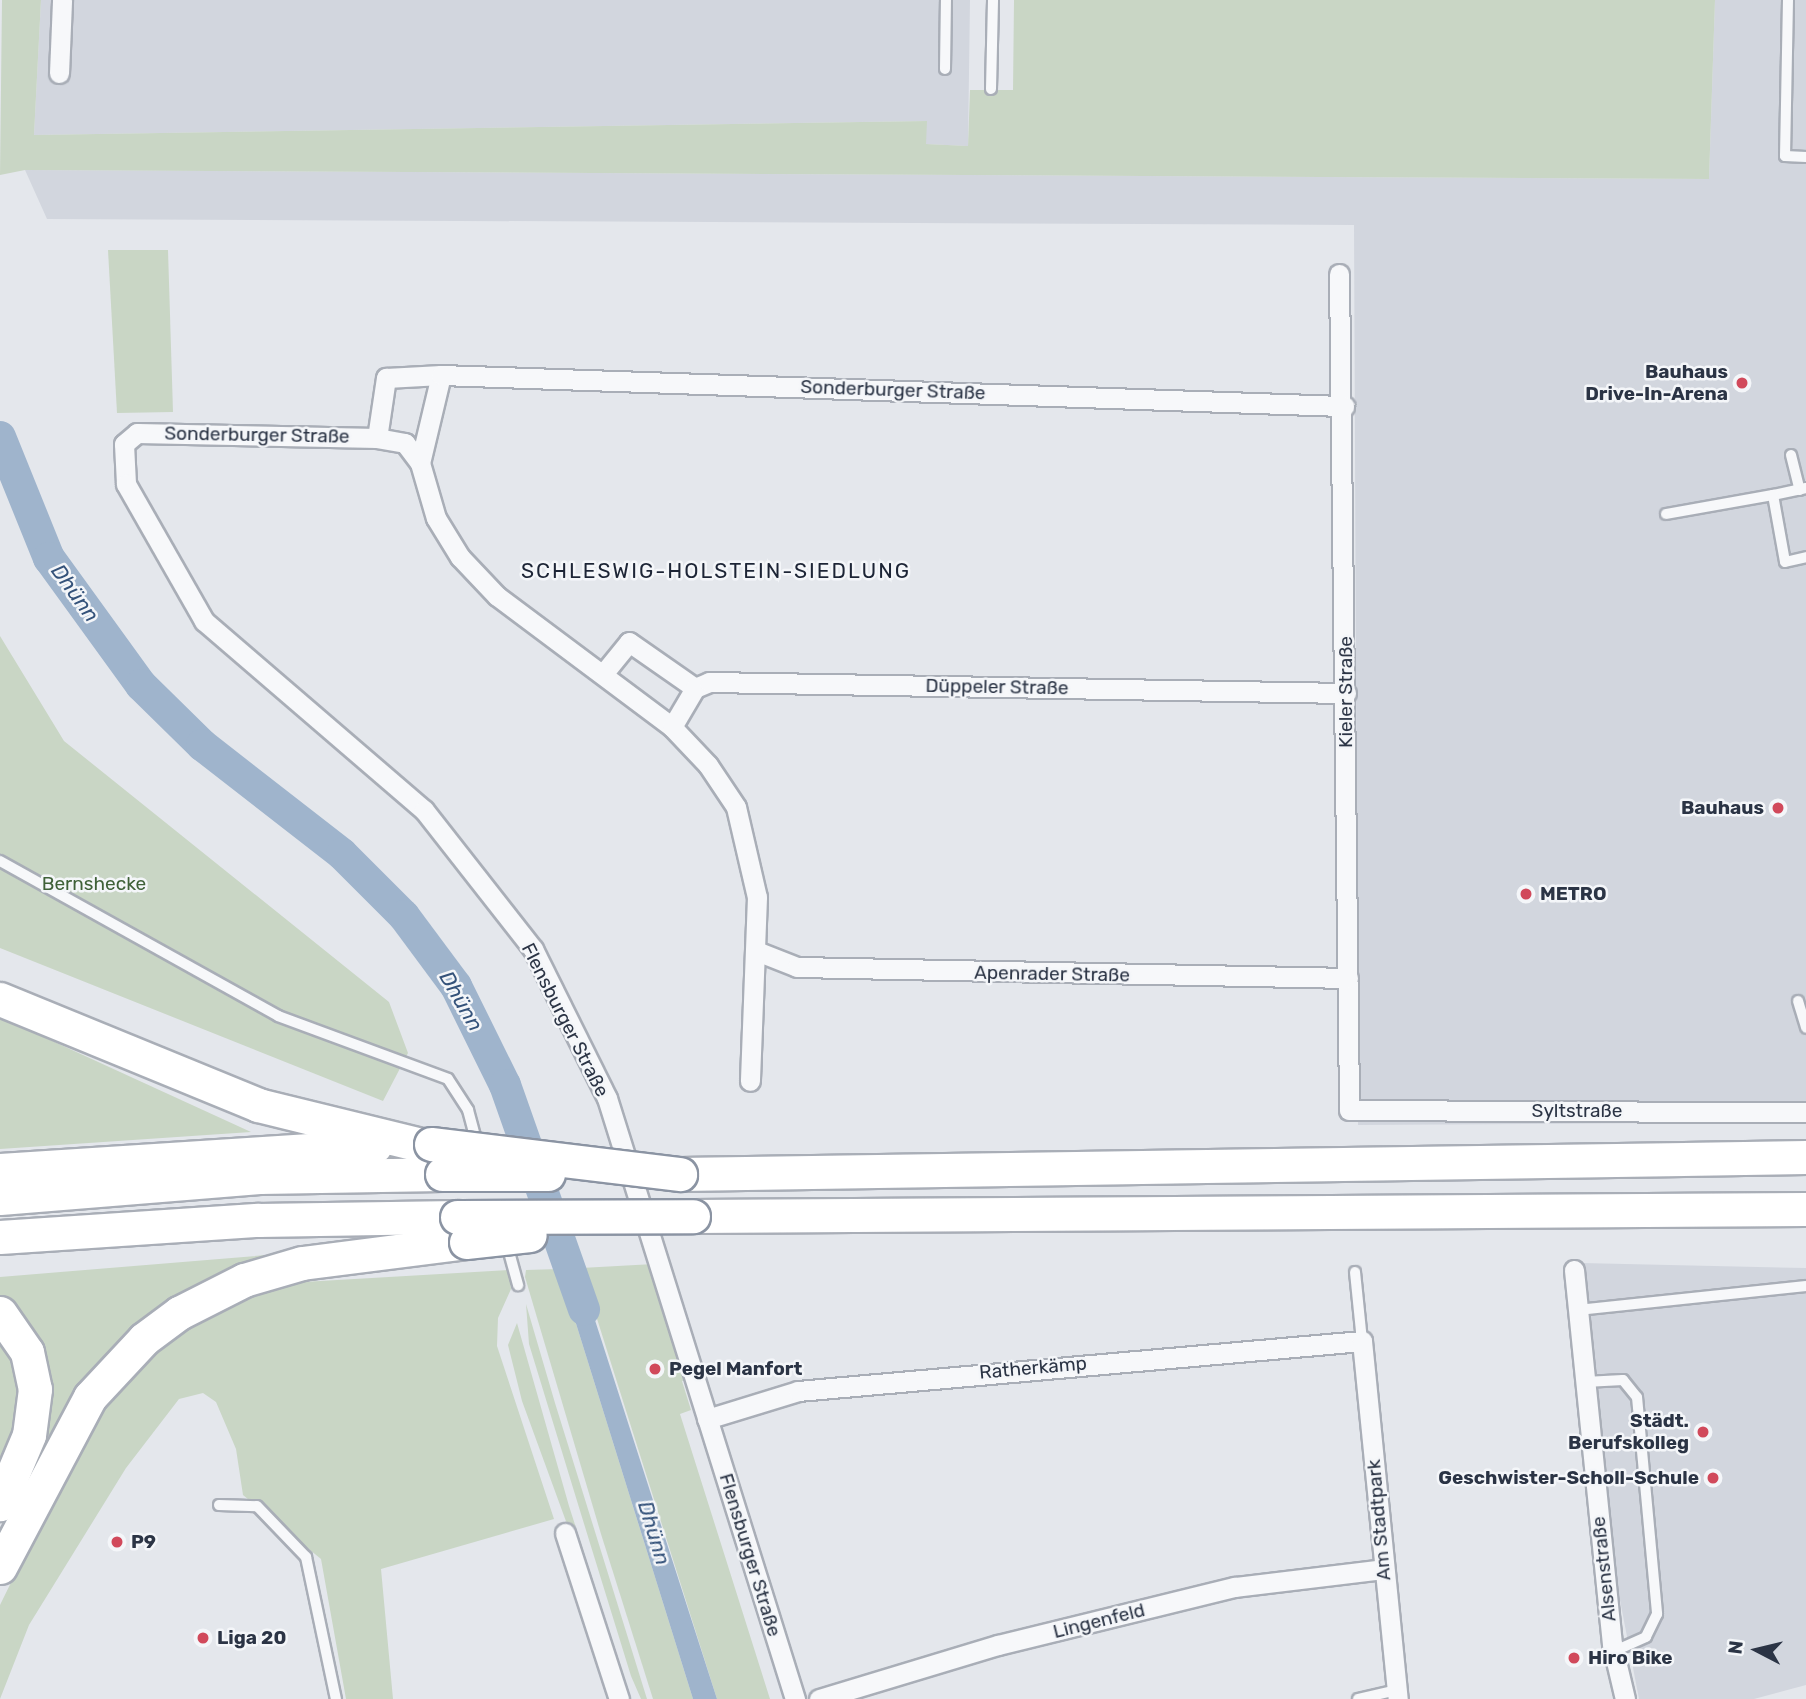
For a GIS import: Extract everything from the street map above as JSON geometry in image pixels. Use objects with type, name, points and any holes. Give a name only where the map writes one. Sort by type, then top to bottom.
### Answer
[{"type":"highway","points":[[0,999],[274,1111],[430,1154]]},
{"type":"highway","points":[[0,1198],[246,1178],[430,1154]]},
{"type":"highway","points":[[0,1170],[430,1154],[680,1174],[1806,1157]]},
{"type":"highway","points":[[0,1237],[258,1220],[462,1230],[693,1216],[1806,1209]]},
{"type":"highway","points":[[0,1567],[90,1397],[144,1339],[179,1313],[244,1280],[302,1263],[462,1230]]},
{"type":"highway","points":[[0,1245],[34,1234]]},
{"type":"highway","points":[[0,1313],[27,1352],[35,1389],[29,1435],[0,1504]]},
{"type":"street","points":[[59,73],[62,0]]},
{"type":"street","name":"Kieler Straße","points":[[1339,274],[1344,406],[1349,1110]]},
{"type":"street","points":[[441,375],[421,463],[436,518],[460,557],[497,596],[672,727],[736,807],[749,844],[759,953],[752,979],[750,1081]]},
{"type":"street","name":"Sonderburger Straße","points":[[377,438],[386,378],[441,375],[1344,406]]},
{"type":"street","name":"Sonderburger Straße","points":[[137,433],[377,438],[405,443],[421,463]]},
{"type":"street","name":"Flensburger Straße","points":[[137,433],[124,443],[126,484],[204,621],[424,810],[533,949],[607,1098],[795,1699]]},
{"type":"street","points":[[603,674],[629,642],[695,688],[672,727]]},
{"type":"street","name":"Düppeler Straße","points":[[695,688],[709,682],[1346,693]]},
{"type":"street","name":"Apenrader Straße","points":[[759,953],[797,967],[1348,978]]},
{"type":"street","name":"Syltstraße","points":[[1349,1110],[1806,1112]]},
{"type":"street","name":"Alsenstraße","points":[[1574,1270],[1614,1651],[1625,1699]]},
{"type":"street","name":"Ratherkämp","points":[[707,1419],[798,1391],[1363,1342]]},
{"type":"street","name":"Am Stadtpark","points":[[1363,1342],[1397,1694]]},
{"type":"street","points":[[565,1533],[619,1699]]},
{"type":"street","name":"Lingenfeld","points":[[819,1699],[998,1645],[1235,1587],[1384,1569]]},
{"type":"lane","points":[[944,69],[946,0]]},
{"type":"lane","points":[[991,89],[993,0]]},
{"type":"lane","points":[[1788,0],[1785,156],[1806,157]]},
{"type":"lane","points":[[1666,514],[1803,489],[1791,455]]},
{"type":"lane","points":[[1773,495],[1785,562],[1806,557]]},
{"type":"lane","points":[[0,862],[278,1016],[447,1079],[468,1110],[491,1191]]},
{"type":"lane","points":[[1798,1001],[1806,1028]]},
{"type":"lane","points":[[495,1204],[518,1285]]},
{"type":"lane","points":[[1355,1272],[1363,1342]]},
{"type":"lane","points":[[1578,1310],[1806,1286]]},
{"type":"lane","points":[[1586,1382],[1623,1380],[1637,1397],[1657,1614],[1646,1637],[1614,1651]]},
{"type":"lane","points":[[219,1505],[257,1506],[306,1557],[336,1699]]},
{"type":"lane","points":[[1358,1699],[1397,1694]]},
{"type":"shaded area","points":[[41,0],[970,0],[968,146],[926,144],[926,121],[34,135]]},
{"type":"shaded area","points":[[1715,0],[1806,0],[1806,1122],[1358,1125],[1354,225],[47,219],[25,170],[1709,179]]},
{"type":"shaded area","name":"Städt. Berufskolleg","points":[[1581,1263],[1806,1268],[1806,1685],[1754,1699],[1639,1699],[1619,1595]]},
{"type":"green space","points":[[2,0],[41,0],[34,135],[927,121],[926,144],[968,146],[970,90],[1013,90],[1014,0],[1715,0],[1709,179],[25,170],[0,175]]},
{"type":"green space","points":[[108,250],[168,250],[173,412],[117,413]]},
{"type":"green space","name":"Bernshecke","points":[[0,636],[64,741],[389,1002],[408,1053],[383,1101],[0,948]]},
{"type":"green space","points":[[0,1017],[251,1132],[0,1149]]},
{"type":"green space","points":[[279,1254],[142,1321],[90,1373],[40,1449],[42,1349],[37,1334],[0,1302],[0,1277]]},
{"type":"green space","points":[[654,1264],[689,1379],[682,1381],[691,1410],[680,1414],[770,1699],[717,1699],[581,1268]]},
{"type":"green space","points":[[559,1269],[693,1699],[653,1699],[601,1534],[525,1277],[526,1270]]},
{"type":"green space","points":[[509,1270],[511,1289],[498,1318],[497,1346],[554,1519],[381,1569],[393,1699],[346,1699],[321,1559],[243,1495],[236,1449],[216,1402],[203,1393],[179,1399],[126,1468],[29,1625],[0,1699],[0,1605],[92,1418],[141,1362],[175,1333],[255,1292],[303,1282]]},
{"type":"green space","points":[[526,1304],[647,1699],[641,1699],[631,1676],[581,1514],[529,1344]]},
{"type":"green space","points":[[517,1323],[569,1506],[631,1699],[522,1401],[508,1345]]},
{"type":"green space","points":[[0,1329],[23,1397],[0,1474]]},
{"type":"water","points":[[581,1268],[593,1314],[717,1699],[693,1699],[559,1269]]},
{"type":"waterway","name":"Dhünn","points":[[0,437],[49,558],[141,685],[202,745],[342,854],[404,916],[456,986],[505,1085],[584,1309]]},
{"type":"place","name":"Bauhaus Drive-In-Arena","points":[[1742,383]]},
{"type":"place","name":"Bauhaus","points":[[1778,808]]},
{"type":"place","name":"METRO","points":[[1526,894]]},
{"type":"place","name":"Pegel Manfort","points":[[655,1369]]},
{"type":"place","name":"Städt. Berufskolleg","points":[[1703,1432]]},
{"type":"place","name":"Geschwister-Scholl-Schule","points":[[1713,1478]]},
{"type":"place","name":"P9","points":[[117,1542]]},
{"type":"place","name":"Liga 20","points":[[203,1638]]},
{"type":"place","name":"Hiro Bike","points":[[1574,1658]]},
{"type":"district","name":"SCHLESWIG-HOLSTEIN-SIEDLUNG","points":[[716,571]]}]
